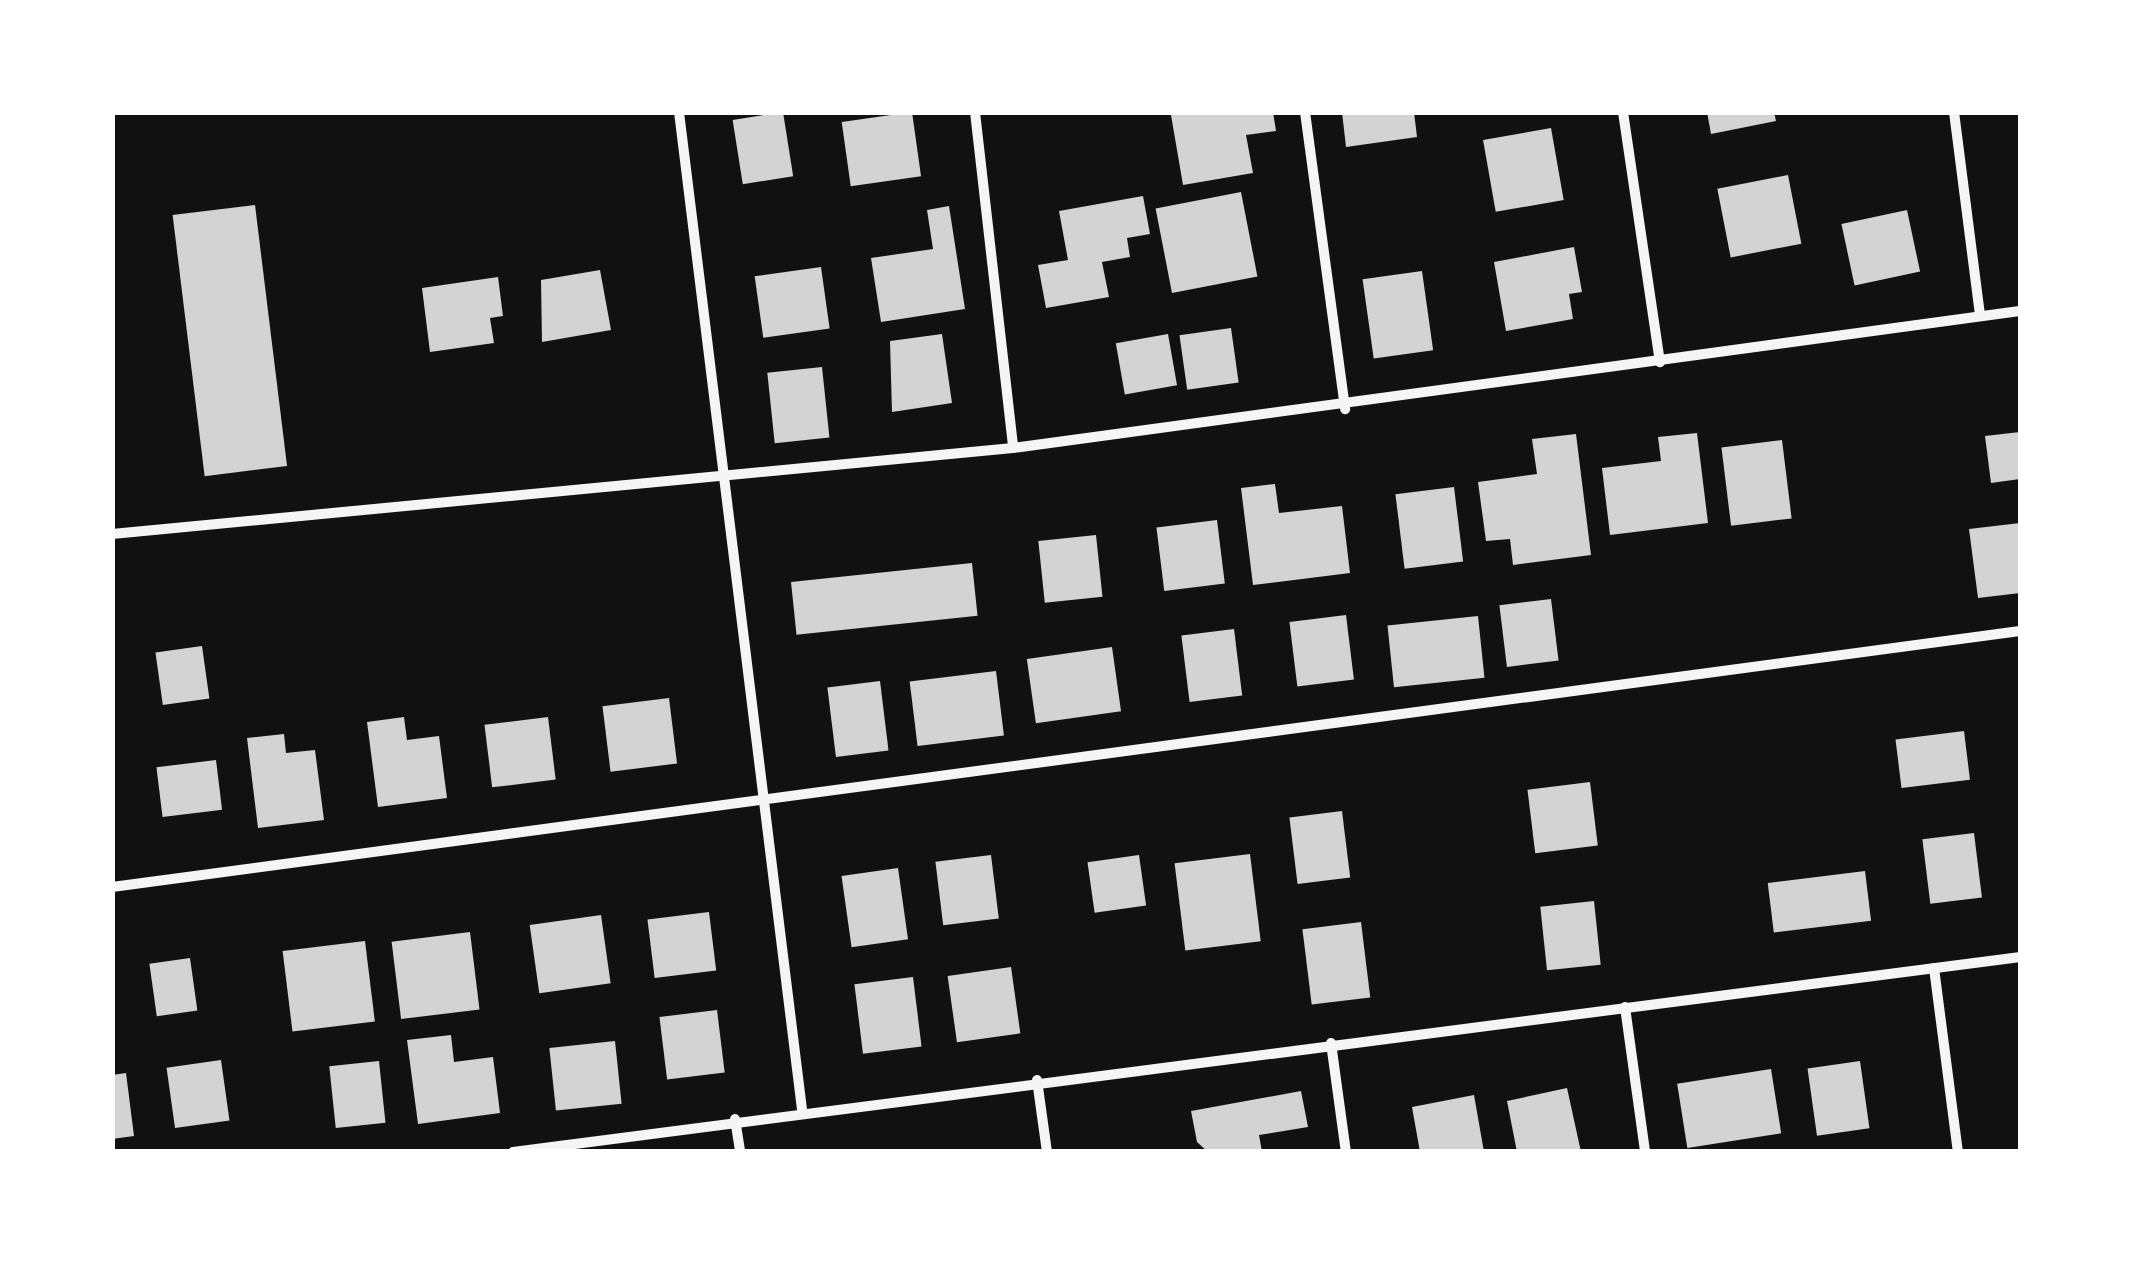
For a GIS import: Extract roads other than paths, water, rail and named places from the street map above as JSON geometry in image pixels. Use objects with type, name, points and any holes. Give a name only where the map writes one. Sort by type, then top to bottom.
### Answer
[{"type":"street","points":[[679,112],[769,799],[802,1109]]},
{"type":"street","points":[[975,112],[1012,448]]},
{"type":"street","points":[[1306,112],[1345,409]]},
{"type":"street","points":[[1623,112],[1660,362]]},
{"type":"street","points":[[1954,112],[1980,315]]},
{"type":"street","points":[[112,534],[726,472],[1012,448],[1345,409],[2020,311]]},
{"type":"street","points":[[112,887],[2020,630]]},
{"type":"street","points":[[513,1152],[802,1109],[2020,957]]},
{"type":"street","points":[[1934,968],[1958,1152]]},
{"type":"street","points":[[1625,1007],[1645,1152]]},
{"type":"street","points":[[1331,1043],[1346,1152]]},
{"type":"street","points":[[1038,1080],[1047,1152]]},
{"type":"street","points":[[735,1119],[740,1152]]}]
